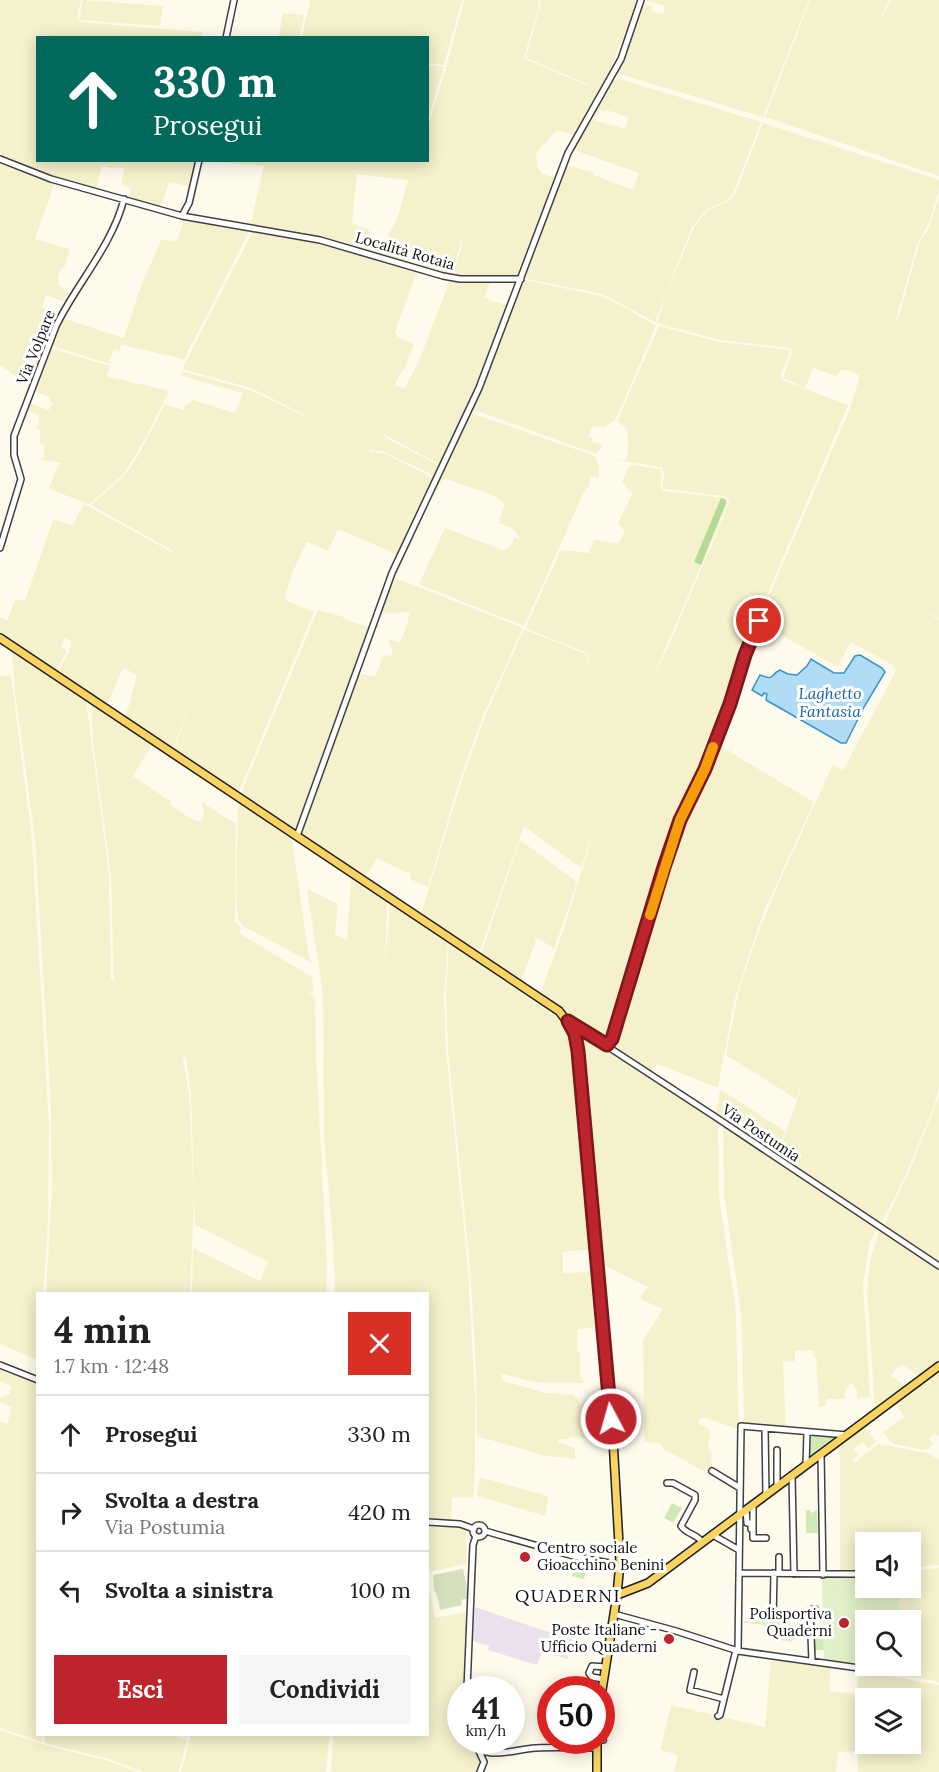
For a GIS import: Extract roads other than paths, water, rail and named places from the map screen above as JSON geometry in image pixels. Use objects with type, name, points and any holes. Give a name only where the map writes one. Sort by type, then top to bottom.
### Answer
[{"type":"main road","points":[[0,638],[559,1011],[568,1021],[575,1034],[578,1051],[611,1428],[620,1565],[604,1676]]},
{"type":"main road","points":[[617,1594],[648,1583],[939,1366]]},
{"type":"main road","points":[[597,1772],[599,1754]]},
{"type":"street","points":[[226,36],[234,0]]},
{"type":"street","points":[[297,836],[392,573],[452,451],[479,388],[568,153],[621,59],[641,0]]},
{"type":"street","points":[[0,159],[51,179],[182,216],[189,203],[199,162]]},
{"type":"street","name":"Via Volpare","points":[[0,548],[21,479],[14,455],[14,436],[56,326],[117,222],[124,199]]},
{"type":"street","name":"Località Rotaia","points":[[182,216],[334,244],[443,276],[460,279],[521,279]]},
{"type":"street","points":[[607,1045],[615,1031],[680,820],[705,769],[759,621]]},
{"type":"street","name":"Via Postumia","points":[[568,1021],[939,1266]]},
{"type":"street","points":[[0,1365],[36,1379]]},
{"type":"street","points":[[751,1539],[751,1523],[747,1523],[743,1512],[740,1488],[741,1426],[847,1434]]},
{"type":"street","points":[[765,1429],[766,1495]]},
{"type":"street","points":[[806,1465],[807,1432]]},
{"type":"street","points":[[777,1450],[777,1486]]},
{"type":"street","points":[[821,1454],[823,1575]]},
{"type":"street","points":[[712,1471],[740,1488]]},
{"type":"street","points":[[792,1475],[794,1574]]},
{"type":"street","points":[[667,1483],[673,1483],[695,1495],[695,1500],[681,1526],[702,1542]]},
{"type":"street","points":[[753,1504],[753,1538],[766,1538]]},
{"type":"street","points":[[718,1716],[737,1650],[739,1550],[743,1512]]},
{"type":"street","points":[[429,1522],[460,1524],[474,1529]]},
{"type":"street","points":[[474,1529],[481,1526],[485,1531],[576,1557],[620,1565]]},
{"type":"street","points":[[468,1676],[473,1545],[476,1536],[474,1529]]},
{"type":"street","points":[[476,1536],[482,1536],[485,1531]]},
{"type":"street","points":[[713,1535],[739,1550]]},
{"type":"street","points":[[773,1618],[778,1557]]},
{"type":"street","points":[[739,1573],[854,1574]]},
{"type":"street","points":[[812,1660],[810,1610],[815,1609]]},
{"type":"street","points":[[614,1614],[737,1650],[761,1651],[855,1667]]},
{"type":"street","points":[[591,1676],[589,1673],[592,1666],[605,1668]]},
{"type":"street","points":[[694,1672],[690,1690],[724,1699]]},
{"type":"street","points":[[480,1772],[489,1754]]},
{"type":"water","name":"Laghetto Fantasia","points":[[860,655],[885,672],[846,743],[841,743],[766,700],[767,694],[764,693],[762,696],[752,690],[760,675],[770,677],[780,670],[797,675],[811,659],[834,673],[844,673],[855,656]]},
{"type":"place","name":"Centro sociale Gioacchino Benini","points":[[525,1557]]},
{"type":"place","name":"Polisportiva Quaderni","points":[[844,1623]]},
{"type":"place","name":"Poste Italiane - Ufficio Quaderni","points":[[669,1639]]},
{"type":"district","name":"QUADERNI","points":[[568,1596]]}]
